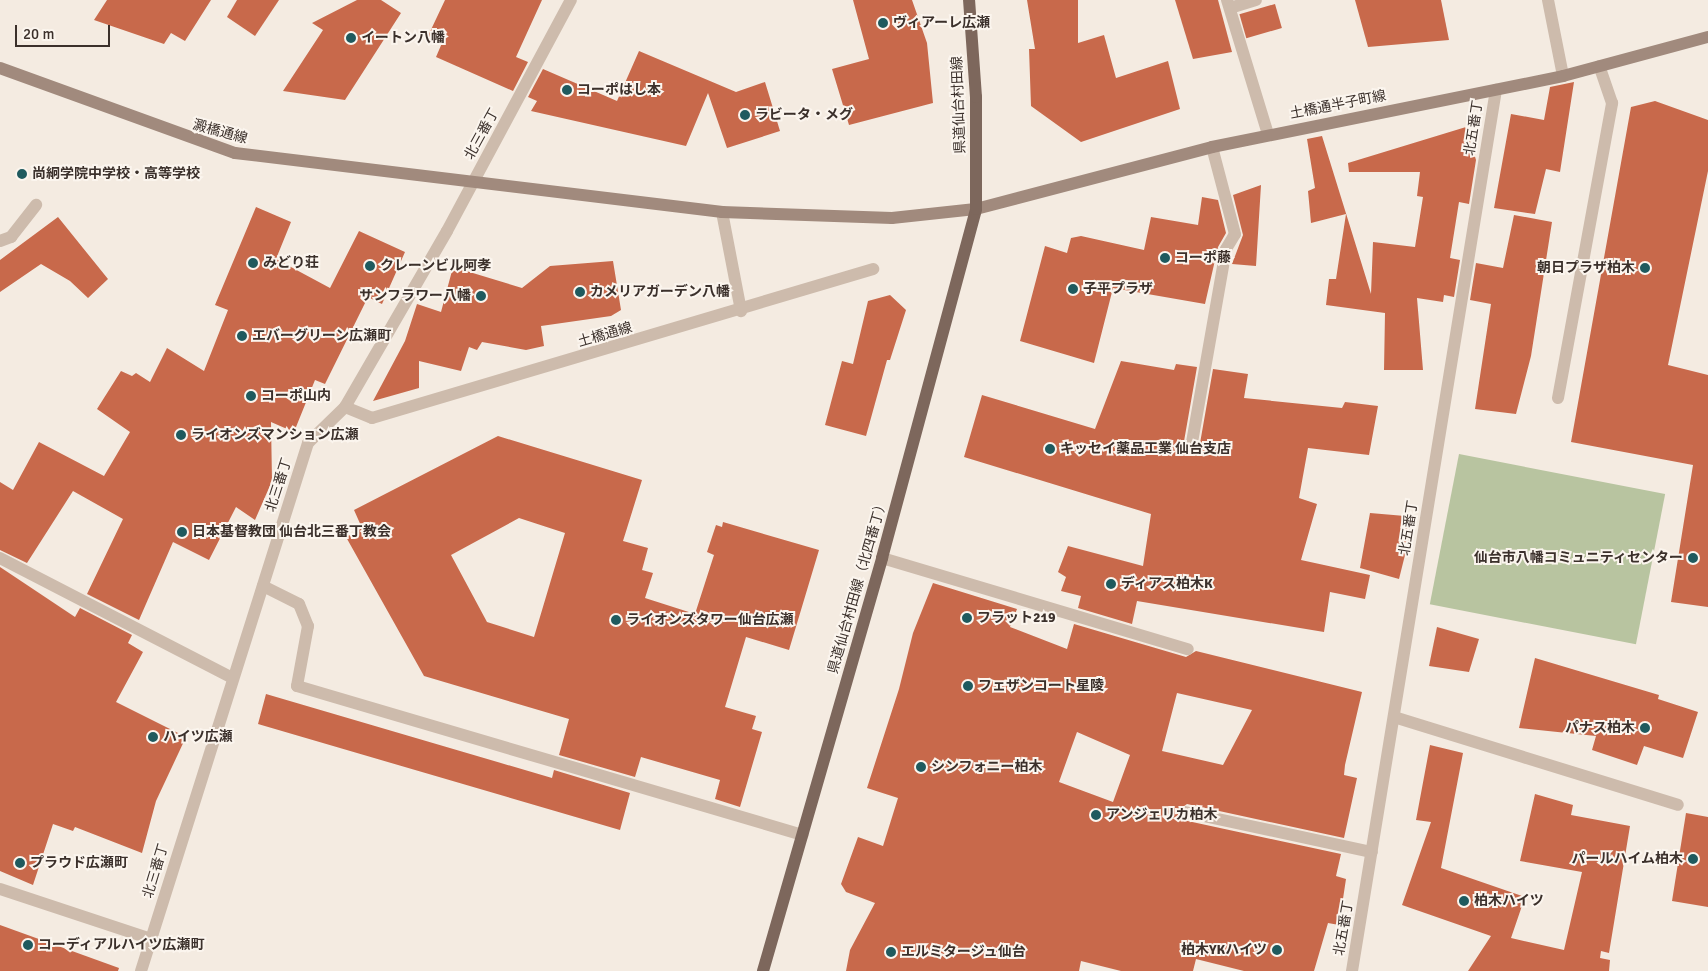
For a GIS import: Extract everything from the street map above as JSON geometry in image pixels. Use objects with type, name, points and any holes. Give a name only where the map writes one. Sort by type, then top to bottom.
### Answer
[{"type":"main road","name":"県道仙台村田線","points":[[969,0],[976,97],[976,208]]},
{"type":"main road","name":"県道仙台村田線（北四番丁）","points":[[763,971],[882,558],[976,208]]},
{"type":"street","name":"北三番丁","points":[[141,971],[231,677],[263,586],[308,443],[345,408],[473,181],[571,0]]},
{"type":"street","points":[[1256,0],[1229,4],[1268,134]]},
{"type":"street","points":[[1548,0],[1564,76]]},
{"type":"street","name":"土橋通半子町線","points":[[722,212],[892,218],[976,208],[1212,147],[1268,134],[1564,76],[1708,37]]},
{"type":"street","points":[[1558,398],[1612,103],[1599,66]]},
{"type":"street","name":"澱橋通線","points":[[0,68],[234,154],[722,212]]},
{"type":"street","name":"北五番丁","points":[[1352,971],[1496,90]]},
{"type":"street","points":[[1191,448],[1226,249],[1235,234],[1212,147]]},
{"type":"street","points":[[0,241],[11,236],[36,206]]},
{"type":"street","points":[[722,212],[741,311]]},
{"type":"street","name":"土橋通線","points":[[345,408],[372,418],[741,311],[873,269]]},
{"type":"street","points":[[0,558],[231,677]]},
{"type":"street","points":[[882,558],[1188,649]]},
{"type":"street","points":[[263,586],[299,604],[308,626],[297,686],[802,835]]},
{"type":"street","points":[[1394,717],[1678,805]]},
{"type":"street","points":[[1186,812],[1372,852]]},
{"type":"street","points":[[0,889],[151,939]]},
{"type":"green space","points":[[1459,454],[1665,494],[1636,644],[1430,604]]},
{"type":"building","points":[[107,0],[211,0],[185,41],[171,33],[164,44],[94,20]]},
{"type":"building","points":[[237,0],[279,0],[255,36],[227,17]]},
{"type":"building","name":"イートン八幡","points":[[357,0],[381,0],[401,13],[345,100],[283,91],[323,30],[312,23]]},
{"type":"building","points":[[445,0],[542,0],[516,57],[528,62],[513,91],[436,57],[442,43],[428,36]]},
{"type":"building","points":[[853,0],[912,0],[927,43],[933,103],[849,125],[832,69],[869,59]]},
{"type":"building","points":[[1027,0],[1078,0],[1078,43],[1104,35],[1116,78],[1168,61],[1180,109],[1081,142],[1031,106],[1029,49],[1035,49]]},
{"type":"building","points":[[1175,0],[1218,0],[1232,52],[1193,59]]},
{"type":"building","points":[[1355,0],[1441,0],[1449,40],[1368,47]]},
{"type":"building","points":[[1275,4],[1282,28],[1246,38],[1239,14]]},
{"type":"building","points":[[639,51],[736,92],[765,82],[780,131],[727,148],[708,93],[686,146],[531,111],[537,101],[528,97],[543,69],[617,101]]},
{"type":"building","points":[[1574,82],[1560,172],[1546,169],[1535,214],[1494,208],[1511,114],[1544,120],[1550,87]]},
{"type":"building","name":"朝日プラザ柏木","points":[[1655,101],[1708,120],[1708,171],[1668,365],[1708,375],[1708,607],[1671,602],[1693,465],[1571,442],[1631,107]]},
{"type":"building","points":[[1466,127],[1476,160],[1469,204],[1459,202],[1450,258],[1460,260],[1454,297],[1444,295],[1443,302],[1417,298],[1423,370],[1384,370],[1385,313],[1326,305],[1329,279],[1336,279],[1346,214],[1311,223],[1308,191],[1315,188],[1307,139],[1322,136],[1371,294],[1373,242],[1415,247],[1423,197],[1417,196],[1420,172],[1349,172],[1348,163]]},
{"type":"building","points":[[1261,185],[1256,266],[1232,264],[1243,235],[1233,195]]},
{"type":"building","points":[[1202,197],[1218,200],[1226,233],[1218,247],[1205,304],[1113,288],[1094,363],[1020,341],[1045,246],[1067,253],[1071,238],[1081,236],[1144,250],[1151,217],[1198,225]]},
{"type":"building","points":[[256,207],[291,222],[276,259],[330,288],[359,231],[405,252],[382,304],[368,297],[325,384],[315,380],[294,432],[271,422],[272,481],[255,520],[236,507],[209,560],[173,542],[139,620],[87,594],[123,519],[73,491],[27,563],[0,550],[0,482],[13,490],[39,442],[104,476],[130,432],[97,409],[121,371],[132,376],[136,373],[150,382],[167,348],[204,371],[228,310],[215,305]]},
{"type":"building","points":[[1514,215],[1552,222],[1531,356],[1516,414],[1475,409],[1491,304],[1470,300],[1476,263],[1503,268]]},
{"type":"building","points":[[58,217],[108,279],[88,298],[70,281],[41,264],[0,292],[0,260]]},
{"type":"building","points":[[613,261],[621,310],[611,316],[541,326],[544,346],[526,350],[482,342],[477,350],[469,347],[461,371],[419,361],[419,388],[373,401],[405,341],[417,304],[441,312],[453,267],[522,288],[550,266]]},
{"type":"building","points":[[890,295],[906,310],[890,360],[887,360],[866,436],[825,425],[842,361],[853,364],[868,301]]},
{"type":"building","points":[[1121,361],[1174,370],[1176,364],[1197,367],[1183,447],[1190,456],[1199,449],[1213,369],[1248,374],[1244,398],[1342,408],[1345,402],[1378,406],[1369,455],[1308,448],[1299,498],[1317,504],[1301,560],[1370,575],[1365,599],[1330,592],[1324,632],[1137,601],[1132,624],[1078,608],[1081,596],[1061,591],[1066,577],[1058,572],[1068,546],[1143,566],[1151,514],[964,457],[982,395],[1095,429]]},
{"type":"building","name":"ライオンズタワー仙台広瀬","points":[[498,436],[642,480],[623,541],[648,548],[642,570],[653,573],[645,598],[695,614],[714,555],[707,552],[716,525],[722,527],[723,522],[819,550],[789,650],[746,637],[725,707],[756,716],[752,729],[762,732],[740,807],[715,799],[720,780],[641,757],[635,777],[559,755],[569,719],[424,676],[346,537],[362,528],[354,510]],"holes":[[[519,518],[565,533],[534,637],[487,622],[451,555]]]},
{"type":"building","points":[[1370,513],[1405,516],[1404,525],[1412,527],[1399,579],[1360,568]]},
{"type":"building","points":[[0,567],[75,617],[80,608],[132,635],[128,643],[143,652],[116,702],[186,737],[156,801],[142,853],[75,827],[73,831],[53,824],[33,885],[0,871]]},
{"type":"building","points":[[933,583],[1017,609],[1010,627],[1067,649],[1074,624],[1186,657],[1196,651],[1362,692],[1345,765],[1344,775],[1357,778],[1344,838],[1187,804],[1177,811],[1183,820],[1341,854],[1336,876],[1346,879],[1339,925],[1328,923],[1314,971],[1244,971],[1196,959],[1193,971],[1121,971],[1081,961],[1079,971],[846,971],[850,950],[875,903],[846,892],[841,884],[858,837],[883,846],[898,798],[867,788],[899,689],[913,633]],"holes":[[[1177,693],[1252,710],[1223,765],[1162,751]],[[1077,732],[1130,755],[1113,802],[1059,782]]]},
{"type":"building","points":[[1437,627],[1479,639],[1469,672],[1429,666]]},
{"type":"building","points":[[1535,658],[1659,695],[1658,699],[1698,712],[1683,758],[1644,746],[1637,765],[1592,750],[1596,736],[1519,728]]},
{"type":"building","points":[[266,694],[552,778],[554,770],[630,793],[620,830],[258,724]]},
{"type":"building","points":[[1430,745],[1463,753],[1441,868],[1525,897],[1511,938],[1564,950],[1582,872],[1520,861],[1535,794],[1573,805],[1571,815],[1630,826],[1609,953],[1601,951],[1600,958],[1610,960],[1609,971],[1468,971],[1491,936],[1402,905],[1431,822],[1416,820]]},
{"type":"building","name":"パールハイム柏木","points":[[1686,813],[1708,817],[1708,907],[1672,901]]},
{"type":"building","name":"コーディアルハイツ広瀬町","points":[[0,925],[119,968],[118,971],[0,971]]},
{"type":"place","name":"ヴィアーレ広瀬","points":[[883,23]]},
{"type":"place","name":"イートン八幡","points":[[351,38]]},
{"type":"place","name":"コーポはし本","points":[[567,90]]},
{"type":"place","name":"ラビータ・メグ","points":[[745,115]]},
{"type":"place","name":"尚絅学院中学校・高等学校","points":[[22,174]]},
{"type":"place","name":"コーポ藤","points":[[1165,258]]},
{"type":"place","name":"みどり荘","points":[[253,263]]},
{"type":"place","name":"クレーンビル阿孝","points":[[370,266]]},
{"type":"place","name":"朝日プラザ柏木","points":[[1645,268]]},
{"type":"place","name":"子平プラザ","points":[[1073,289]]},
{"type":"place","name":"カメリアガーデン八幡","points":[[580,292]]},
{"type":"place","name":"サンフラワー八幡","points":[[481,296]]},
{"type":"place","name":"エバーグリーン広瀬町","points":[[242,336]]},
{"type":"place","name":"コーポ山内","points":[[251,396]]},
{"type":"place","name":"ライオンズマンション広瀬","points":[[181,435]]},
{"type":"place","name":"キッセイ薬品工業 仙台支店","points":[[1050,449]]},
{"type":"place","name":"日本基督教団 仙台北三番丁教会","points":[[182,532]]},
{"type":"place","name":"仙台市八幡コミュニティセンター","points":[[1693,558]]},
{"type":"place","name":"ディアス柏木K","points":[[1111,584]]},
{"type":"place","name":"フラット219","points":[[967,618]]},
{"type":"place","name":"ライオンズタワー仙台広瀬","points":[[616,620]]},
{"type":"place","name":"フェザンコート星陵","points":[[968,686]]},
{"type":"place","name":"パナス柏木","points":[[1645,728]]},
{"type":"place","name":"ハイツ広瀬","points":[[153,737]]},
{"type":"place","name":"シンフォニー柏木","points":[[921,767]]},
{"type":"place","name":"アンジェリカ柏木","points":[[1096,815]]},
{"type":"place","name":"パールハイム柏木","points":[[1693,859]]},
{"type":"place","name":"プラウド広瀬町","points":[[20,863]]},
{"type":"place","name":"柏木ハイツ","points":[[1464,901]]},
{"type":"place","name":"コーディアルハイツ広瀬町","points":[[28,945]]},
{"type":"place","name":"柏木YKハイツ","points":[[1277,950]]},
{"type":"place","name":"エルミタージュ仙台","points":[[891,952]]}]
